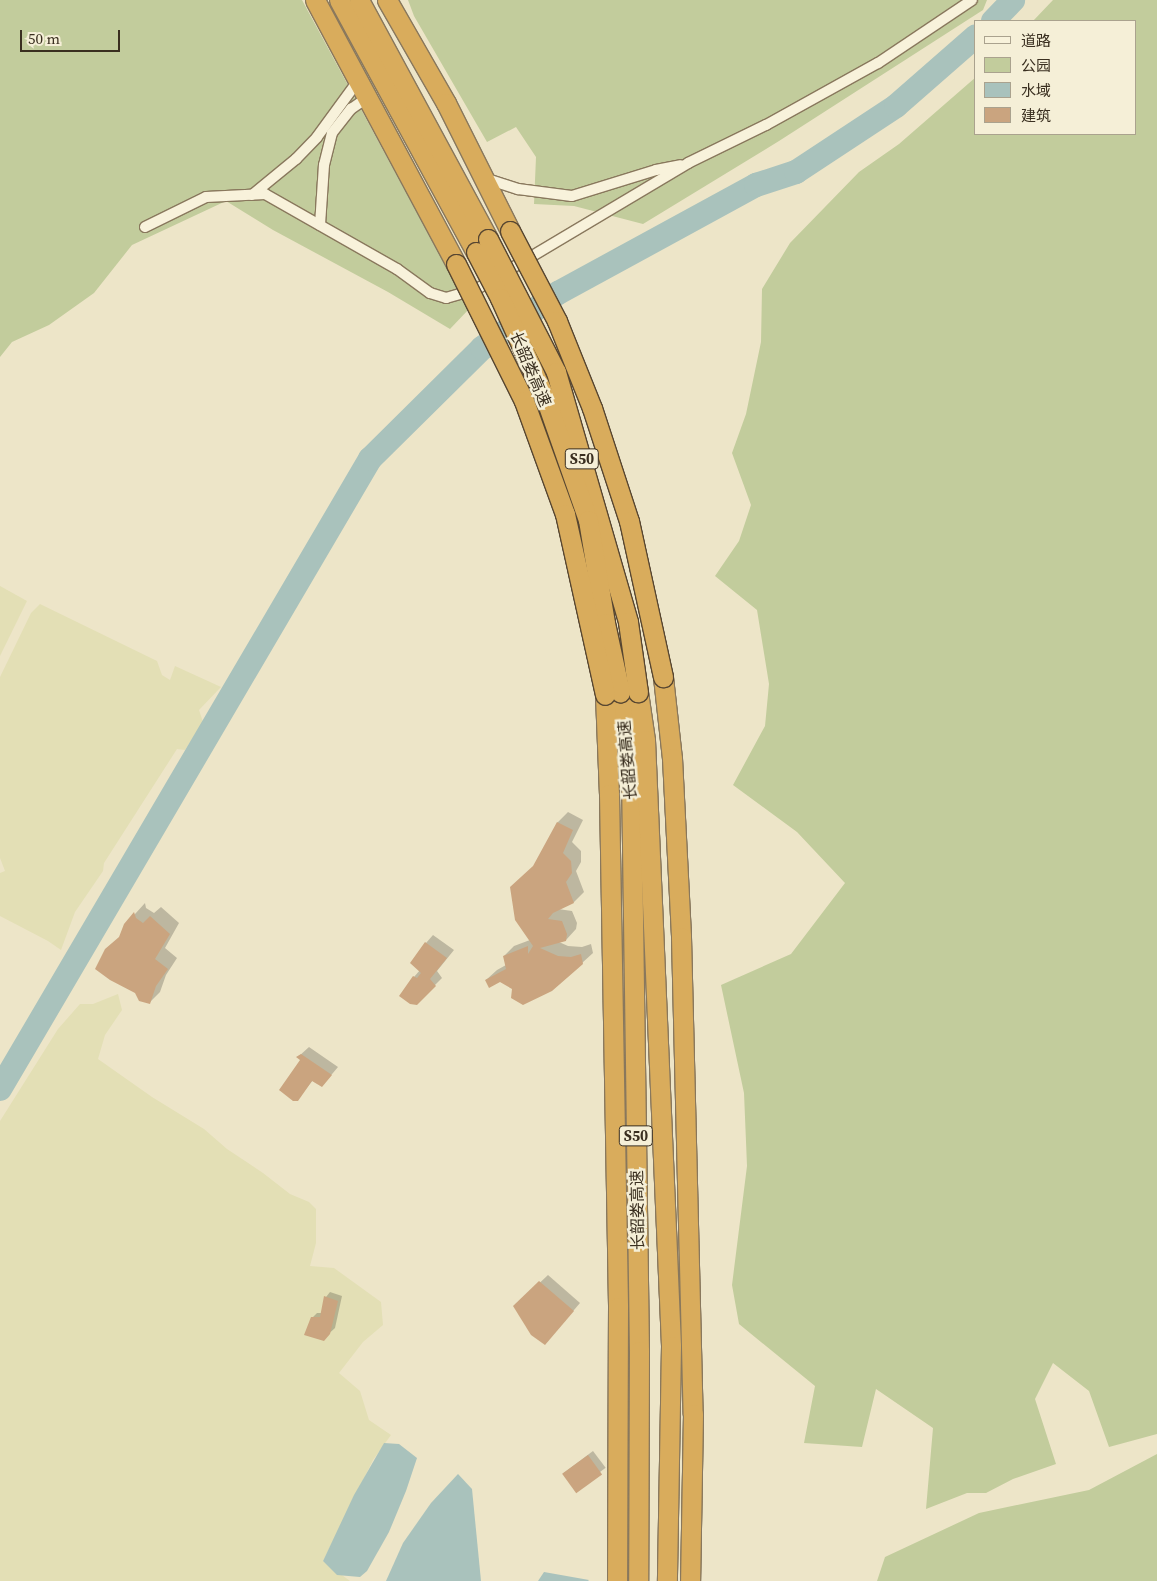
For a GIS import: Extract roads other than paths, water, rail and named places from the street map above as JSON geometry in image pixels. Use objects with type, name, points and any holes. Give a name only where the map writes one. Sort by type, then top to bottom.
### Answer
[{"type":"highway","points":[[315,0],[456,264],[524,401],[564,514],[621,693],[609,794],[618,1297],[617,1581]]},
{"type":"highway","name":"长韶娄高速","points":[[339,0],[556,372],[628,622],[621,693],[631,772],[639,1351],[638,1581]]},
{"type":"highway","name":"长韶娄高速","points":[[360,0],[482,245]]},
{"type":"highway","points":[[387,0],[446,103],[557,321],[592,408],[629,521],[664,677],[672,758],[681,937],[693,1414],[690,1581]]},
{"type":"highway","name":"长韶娄高速","points":[[621,693],[645,740],[671,1346],[667,1581]]},
{"type":"street","points":[[145,228],[206,197],[265,194],[397,268],[430,293],[446,298],[477,289],[688,163],[766,125],[878,63],[972,0]]},
{"type":"street","points":[[252,195],[296,159],[363,89]]},
{"type":"street","points":[[320,225],[324,165],[332,133],[351,109],[363,89]]},
{"type":"street","points":[[483,178],[518,190],[572,196],[656,170],[688,163]]},
{"type":"water","points":[[384,1443],[399,1444],[417,1458],[406,1491],[389,1532],[367,1571],[360,1577],[337,1575],[323,1561],[354,1495]]},
{"type":"water","points":[[458,1474],[472,1489],[481,1581],[386,1581],[403,1543],[431,1503]]},
{"type":"water","points":[[544,1572],[589,1580],[538,1581]]},
{"type":"waterway","points":[[994,20],[1013,0]]},
{"type":"waterway","points":[[0,1089],[370,459],[482,348],[558,293],[756,185],[796,172],[896,106],[974,38]]}]
